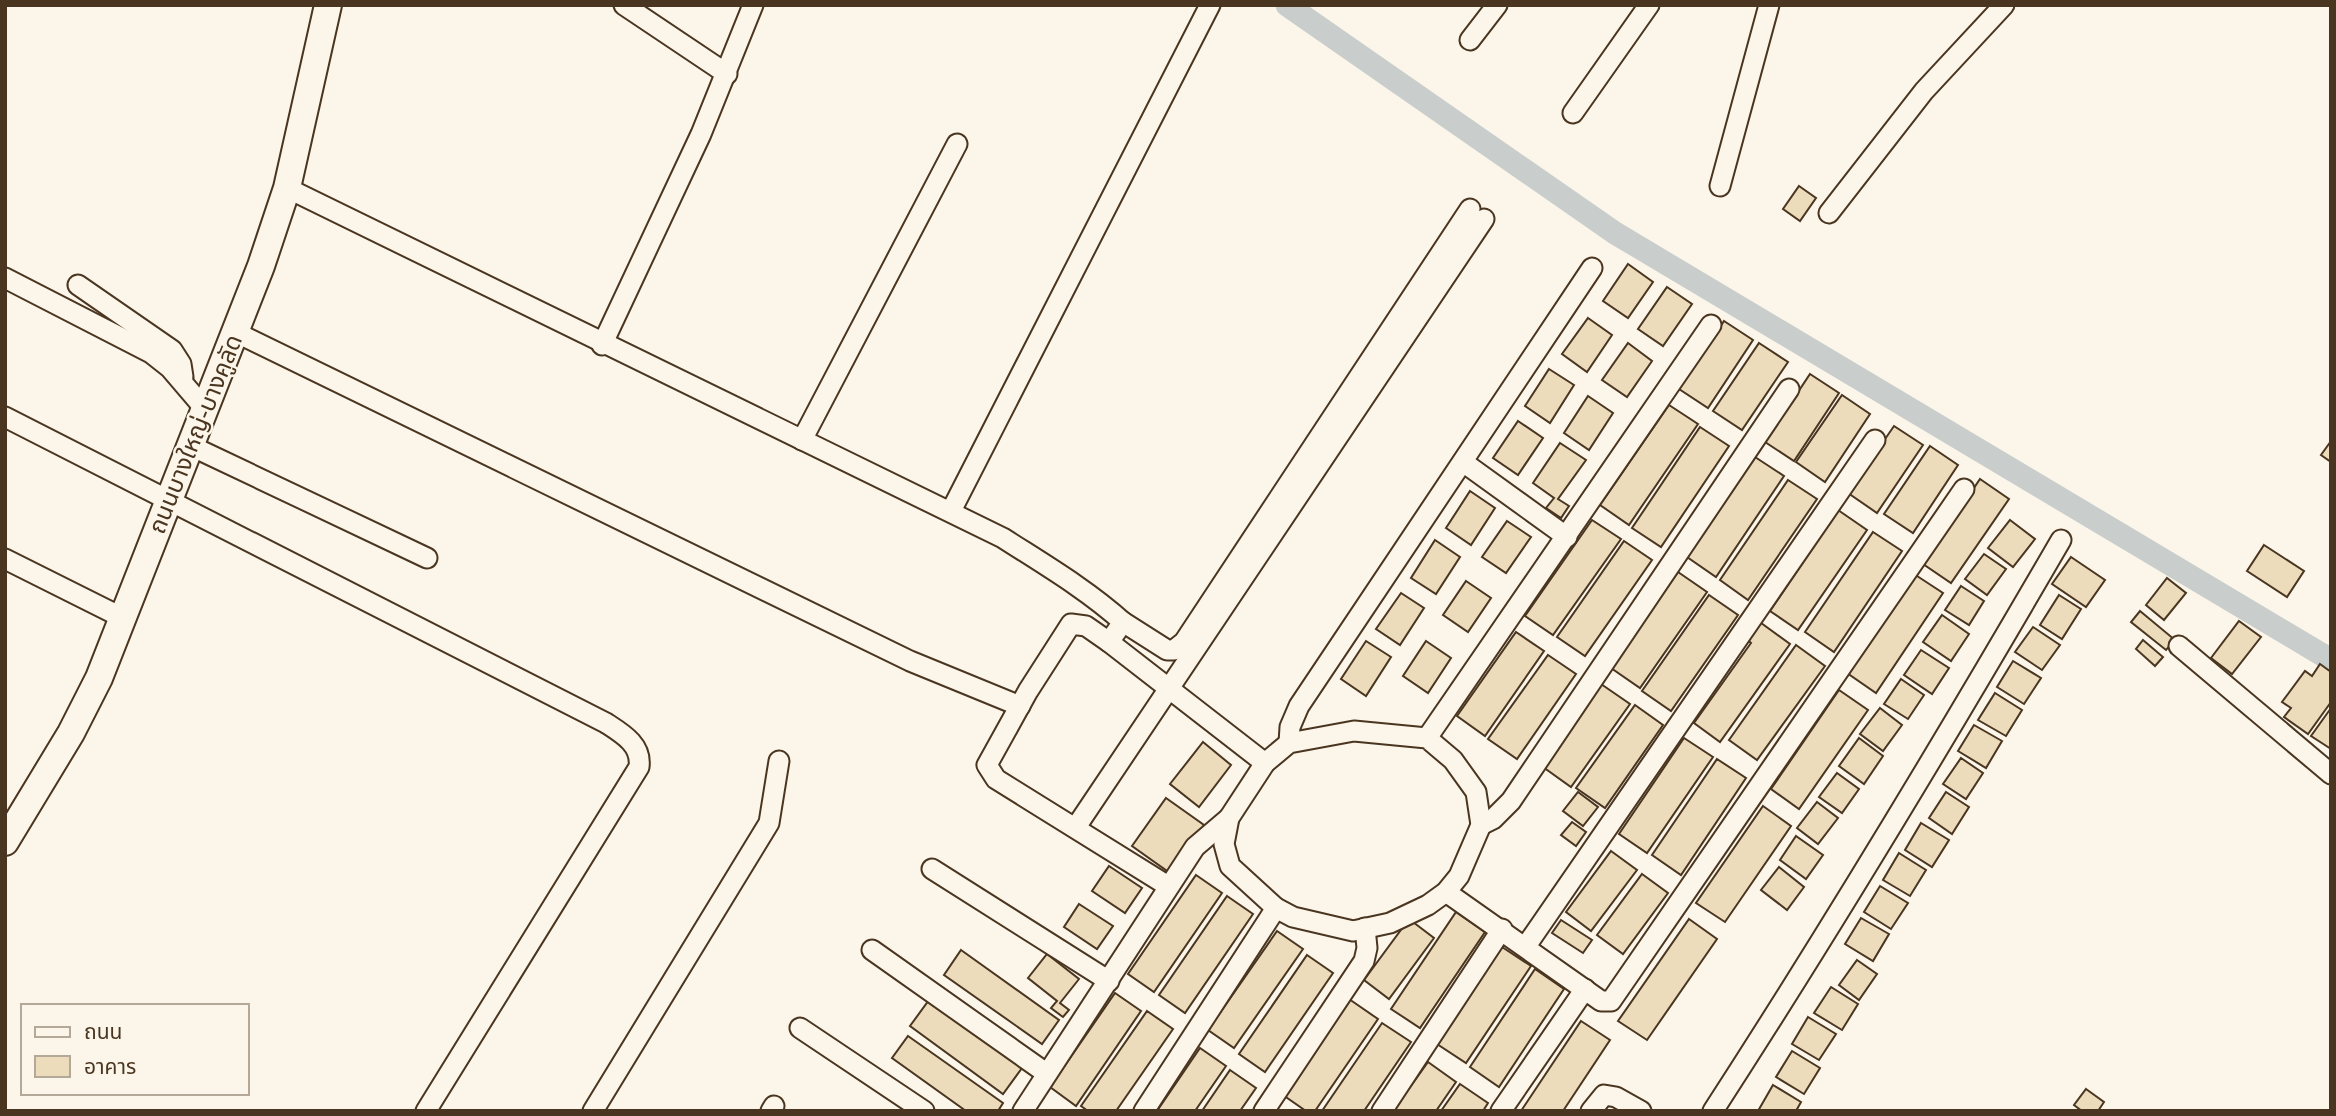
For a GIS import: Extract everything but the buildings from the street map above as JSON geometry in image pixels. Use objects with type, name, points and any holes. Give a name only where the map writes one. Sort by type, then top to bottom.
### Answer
[{"type":"street","name":"ถนนบางใหญ่-บางคูลัด","points":[[5,842],[71,733],[123,618],[170,501],[235,332],[286,188],[328,5]]},
{"type":"street","points":[[624,5],[727,74]]},
{"type":"street","points":[[602,345],[727,74],[753,5]]},
{"type":"street","points":[[951,511],[1210,5]]},
{"type":"street","points":[[1470,40],[1497,5]]},
{"type":"street","points":[[1573,113],[1649,5]]},
{"type":"street","points":[[1720,186],[1769,5]]},
{"type":"street","points":[[1829,213],[1924,91],[2004,5]]},
{"type":"street","points":[[802,440],[957,144]]},
{"type":"street","points":[[286,188],[602,345],[1003,538],[1086,590],[1123,622],[1167,650],[1174,650],[1184,642],[1477,214],[1170,689],[1076,827]]},
{"type":"street","points":[[1289,743],[1290,727],[1299,706],[1592,268]]},
{"type":"street","points":[[5,278],[151,353],[184,382],[205,409]]},
{"type":"street","points":[[78,285],[172,350],[181,364],[184,382]]},
{"type":"street","points":[[1427,738],[1711,325]]},
{"type":"street","points":[[235,332],[910,661],[1020,706]]},
{"type":"street","points":[[1480,825],[1493,819],[1511,801],[1789,388]]},
{"type":"street","points":[[5,417],[606,723],[627,737],[640,758],[639,767],[426,1111]]},
{"type":"street","points":[[1525,946],[1875,440]]},
{"type":"street","points":[[191,446],[427,558]]},
{"type":"street","points":[[1463,461],[1567,537]]},
{"type":"street","points":[[1446,892],[1601,1000],[1611,1001],[1964,489]]},
{"type":"street","points":[[1713,1111],[1845,904],[2061,540]]},
{"type":"street","points":[[5,559],[123,618]]},
{"type":"street","points":[[1109,642],[1123,622]]},
{"type":"street","points":[[1168,886],[996,779],[989,771],[988,758],[1072,624],[1086,626],[1109,642],[1265,763]]},
{"type":"street","points":[[2179,646],[2331,774]]},
{"type":"street","points":[[1023,1111],[1195,847],[1229,818],[1265,763],[1289,743],[1354,731],[1427,738],[1453,760],[1476,792],[1480,825],[1459,876],[1446,892],[1428,905],[1390,923],[1353,931],[1293,917],[1276,908],[1230,866],[1224,844],[1229,818]]},
{"type":"street","points":[[593,1111],[769,823],[779,761]]},
{"type":"street","points":[[932,869],[1109,981]]},
{"type":"street","points":[[1144,1111],[1276,908]]},
{"type":"street","points":[[1264,1111],[1364,961],[1367,948],[1366,928]]},
{"type":"street","points":[[1382,1111],[1502,929]]},
{"type":"street","points":[[872,950],[1046,1073]]},
{"type":"street","points":[[1501,1111],[1585,989]]},
{"type":"street","points":[[800,1028],[924,1111]]},
{"type":"street","points":[[1591,1111],[1604,1095],[1616,1097],[1641,1111]]},
{"type":"waterway","points":[[1287,5],[1615,233],[2331,660]]}]
